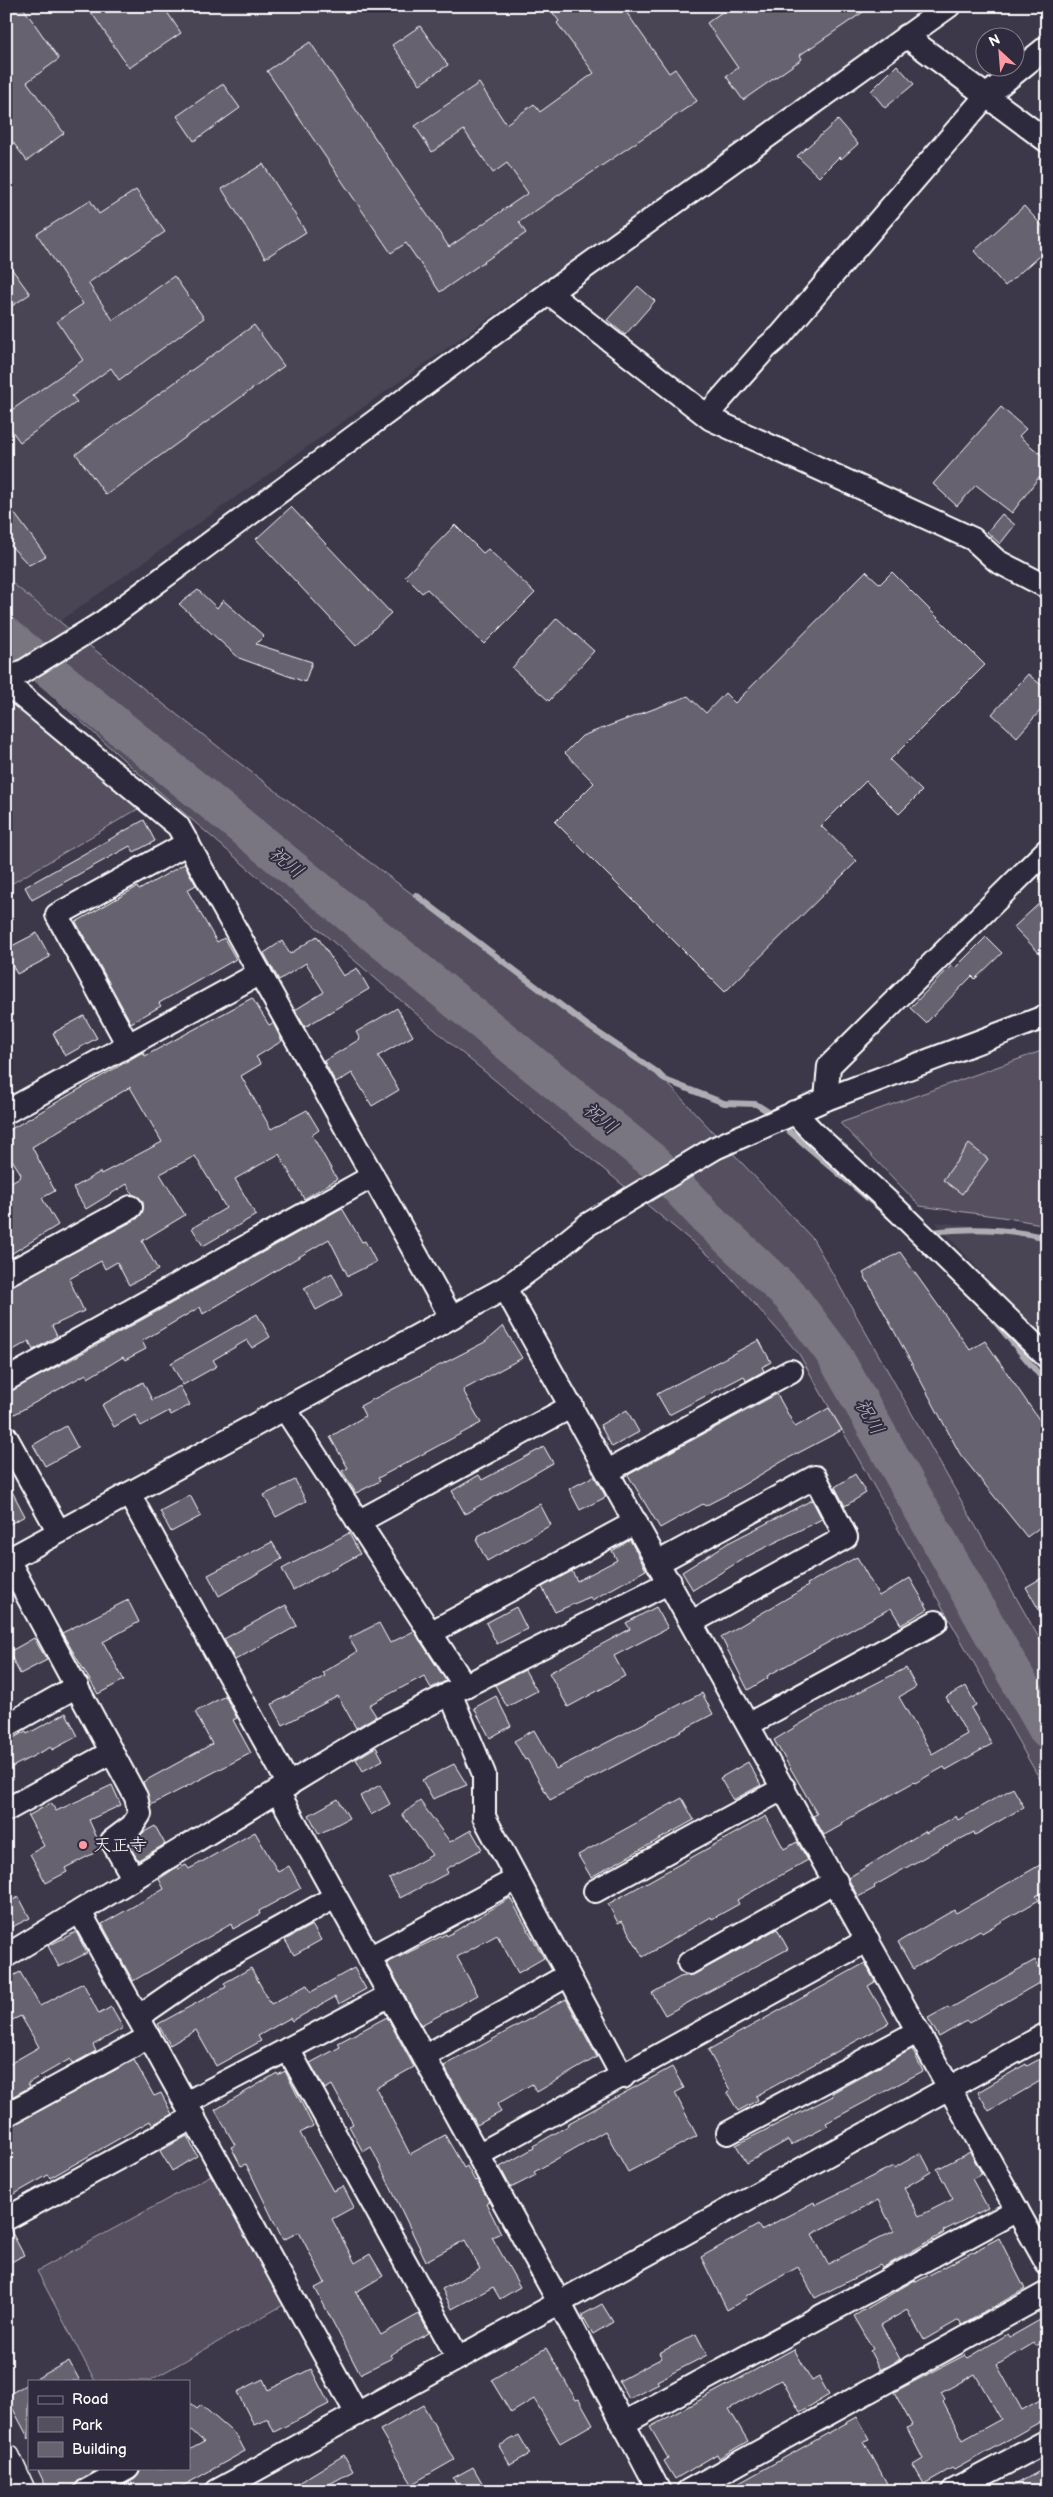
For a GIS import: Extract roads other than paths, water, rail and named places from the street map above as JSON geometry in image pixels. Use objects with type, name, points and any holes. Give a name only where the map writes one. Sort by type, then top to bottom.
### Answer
[{"type":"main road","points":[[6,2458],[21,2491]]},
{"type":"street","points":[[451,1318],[178,826],[8,681],[71,643],[119,610],[549,293],[949,6]]},
{"type":"street","points":[[906,36],[1047,141]]},
{"type":"street","points":[[707,415],[766,348],[781,335],[986,96],[1047,48]]},
{"type":"street","points":[[549,293],[707,415],[973,539],[998,561],[1047,588]]},
{"type":"street","points":[[128,1045],[57,915],[188,843]]},
{"type":"street","points":[[826,1099],[829,1066],[1047,850]]},
{"type":"street","points":[[6,1112],[260,973]]},
{"type":"street","points":[[134,1879],[112,1841],[132,1826],[140,1814],[136,1797],[7,1560],[505,1288],[546,1259],[587,1225],[715,1148],[826,1099],[1047,1016]]},
{"type":"street","points":[[794,1112],[1047,1357]]},
{"type":"street","points":[[6,1380],[373,1176]]},
{"type":"street","points":[[6,1275],[131,1207]]},
{"type":"street","points":[[505,1288],[749,1724],[948,2089],[1047,2264]]},
{"type":"street","points":[[608,1471],[791,1371]]},
{"type":"street","points":[[358,1522],[572,1406]]},
{"type":"street","points":[[285,1409],[430,1633],[457,1690],[484,1774],[484,1817],[622,2077]]},
{"type":"street","points":[[6,1437],[59,1532]]},
{"type":"street","points":[[659,1562],[815,1477],[846,1537],[692,1622]]},
{"type":"street","points":[[129,1494],[284,1788],[335,1897],[559,2302],[659,2491]]},
{"type":"street","points":[[430,1633],[636,1522]]},
{"type":"street","points":[[6,1956],[378,1730],[670,1582]]},
{"type":"street","points":[[749,1724],[936,1622]]},
{"type":"street","points":[[6,1726],[76,1686]]},
{"type":"street","points":[[6,1810],[112,1752]]},
{"type":"street","points":[[595,1892],[784,1788]]},
{"type":"street","points":[[369,1958],[517,1879]]},
{"type":"street","points":[[689,1963],[836,1881]]},
{"type":"street","points":[[138,2018],[213,1965],[335,1897]]},
{"type":"street","points":[[80,1912],[357,2414]]},
{"type":"street","points":[[478,2156],[868,1940]]},
{"type":"street","points":[[424,2057],[568,1975]]},
{"type":"street","points":[[6,2220],[288,2049],[390,1995]]},
{"type":"street","points":[[728,2133],[917,2032]]},
{"type":"street","points":[[217,2491],[1047,2034]]},
{"type":"street","points":[[6,2115],[149,2037]]},
{"type":"street","points":[[288,2049],[458,2358]]},
{"type":"street","points":[[622,2424],[1017,2210]]},
{"type":"street","points":[[688,2491],[1047,2293]]},
{"type":"street","points":[[953,2491],[1047,2440]]},
{"type":"street","points":[[86,2491],[124,2470]]},
{"type":"waterway","name":"祝川","points":[[6,635],[655,1163],[706,1217],[791,1297],[833,1353],[1047,1731]]},
{"type":"waterway","points":[[416,895],[588,1026],[657,1072],[665,1080],[724,1103],[756,1104],[767,1111]]},
{"type":"waterway","points":[[789,1131],[891,1218]]},
{"type":"waterway","points":[[931,1232],[989,1229],[1047,1238]]},
{"type":"waterway","points":[[992,1318],[1047,1384]]},
{"type":"place","name":"天正寺","points":[[83,1845]]}]
